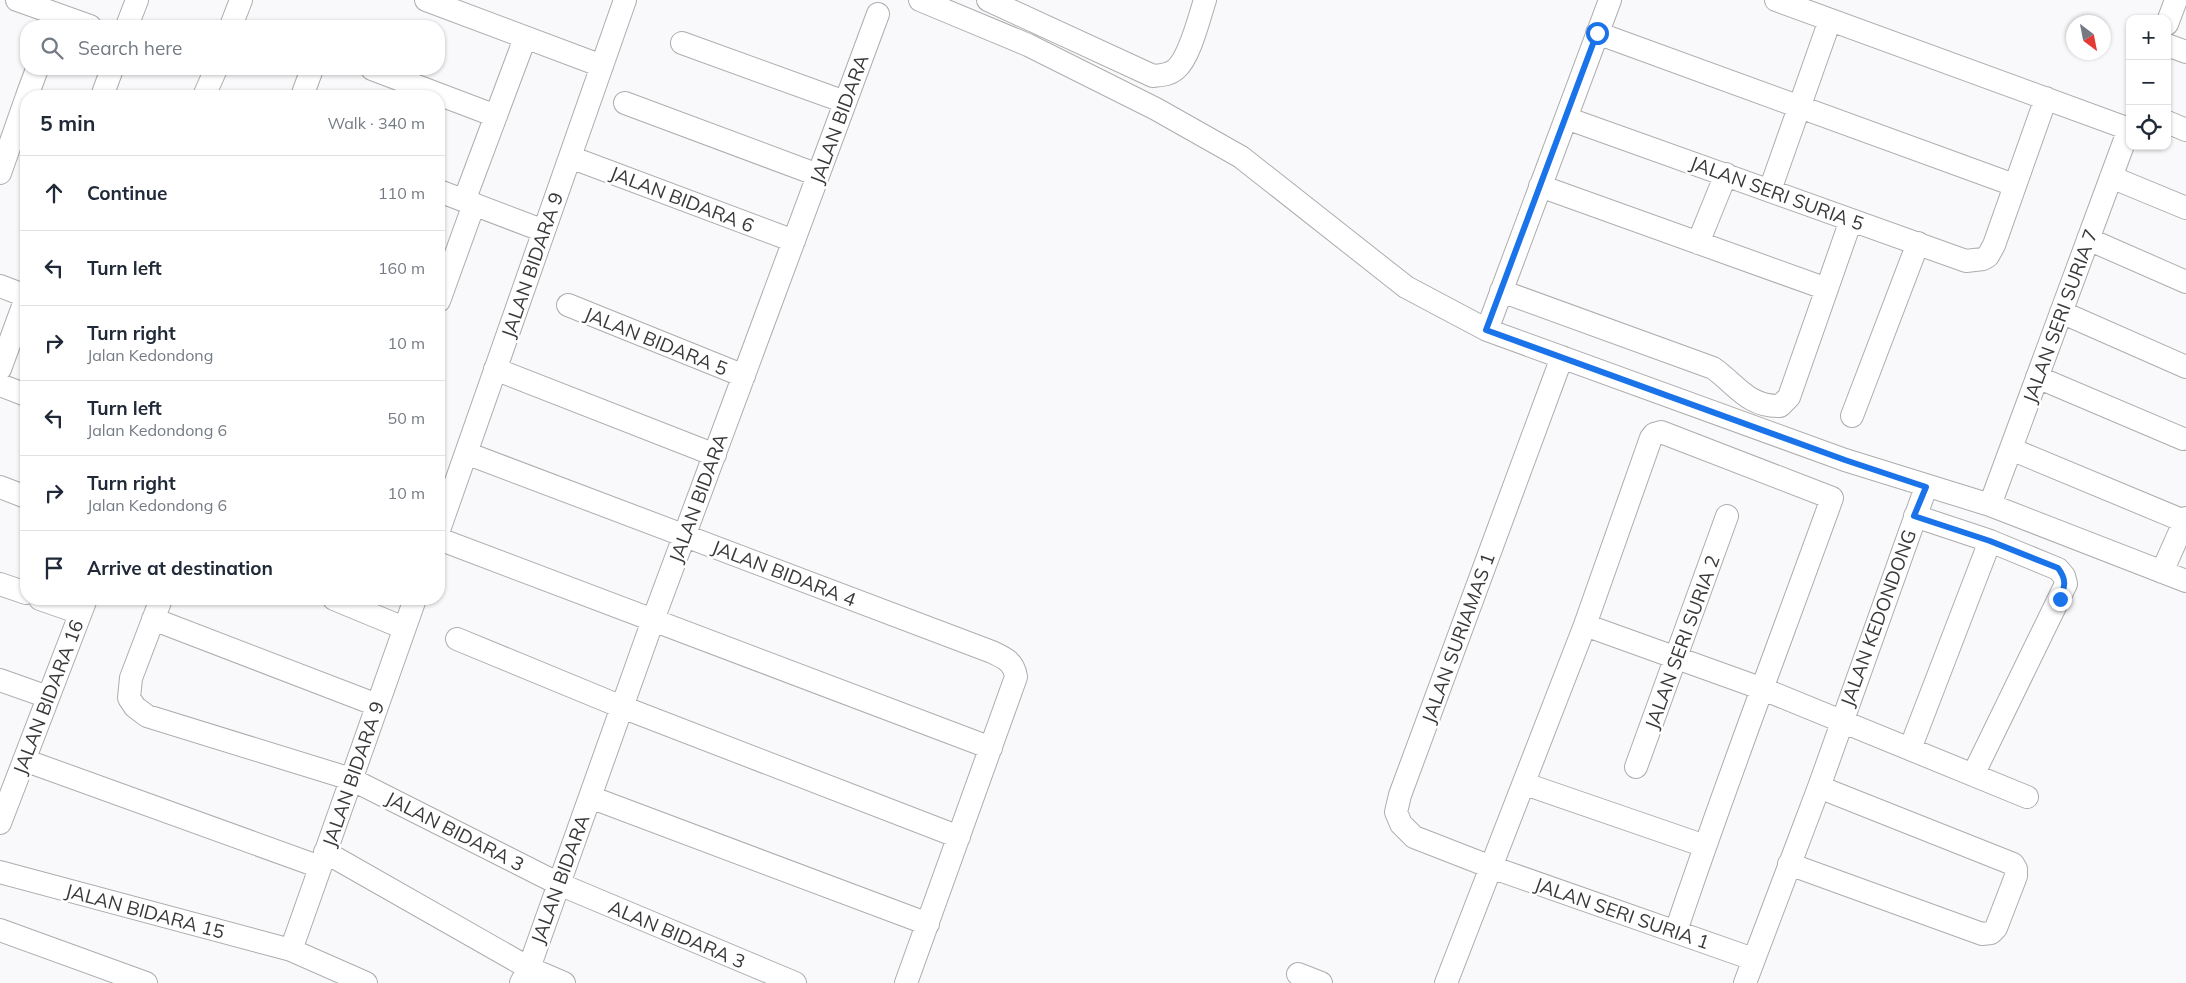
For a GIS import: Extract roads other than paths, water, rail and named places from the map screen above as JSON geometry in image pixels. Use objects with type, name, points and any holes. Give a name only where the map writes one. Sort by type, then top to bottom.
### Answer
[{"type":"street","points":[[17,0],[55,20]]},
{"type":"street","points":[[129,20],[137,0]]},
{"type":"street","points":[[233,20],[241,0]]},
{"type":"street","points":[[426,0],[602,66]]},
{"type":"street","name":"JALAN BIDARA 9","points":[[445,513],[625,0]]},
{"type":"street","points":[[920,0],[1028,45],[1156,108],[1241,157],[1406,287],[1486,330],[1845,460],[1990,506],[2186,581]]},
{"type":"street","points":[[988,0],[1153,76],[1168,75],[1176,69],[1185,55],[1205,0]]},
{"type":"street","points":[[1486,330],[1610,0]]},
{"type":"street","points":[[1776,0],[2126,126]]},
{"type":"street","points":[[2170,15],[2176,0]]},
{"type":"street","name":"JALAN BIDARA","points":[[525,975],[653,620],[878,14]]},
{"type":"street","points":[[1770,190],[1830,20]]},
{"type":"street","points":[[1597,33],[2014,185],[2046,98]]},
{"type":"street","points":[[445,281],[496,116],[525,38]]},
{"type":"street","points":[[682,43],[845,102]]},
{"type":"street","points":[[2171,46],[2186,52]]},
{"type":"street","points":[[30,90],[35,75]]},
{"type":"street","points":[[104,90],[110,75]]},
{"type":"street","points":[[207,90],[213,75]]},
{"type":"street","points":[[304,90],[310,75]]},
{"type":"street","points":[[388,75],[427,90]]},
{"type":"street","points":[[445,97],[496,116]]},
{"type":"street","points":[[625,103],[818,175]]},
{"type":"street","points":[[0,172],[20,117]]},
{"type":"street","name":"JALAN SERI SURIA 5","points":[[1566,118],[1966,261],[1975,261],[1988,256],[1994,245],[2014,185]]},
{"type":"street","points":[[2171,124],[2186,130]]},
{"type":"street","name":"JALAN SERI SURIA 7","points":[[1990,506],[2126,135]]},
{"type":"street","name":"JALAN BIDARA 6","points":[[570,157],[794,241]]},
{"type":"street","points":[[1698,243],[1726,174]]},
{"type":"street","points":[[2111,177],[2186,208]]},
{"type":"street","points":[[1540,186],[1827,289]]},
{"type":"street","points":[[445,193],[544,231]]},
{"type":"street","points":[[1501,291],[1713,368],[1725,376],[1744,396],[1771,406],[1780,406],[1789,398],[1852,220]]},
{"type":"street","points":[[2088,239],[2186,282]]},
{"type":"street","points":[[1852,416],[1918,243]]},
{"type":"street","points":[[0,286],[20,294]]},
{"type":"street","name":"JALAN BIDARA 5","points":[[568,306],[744,376]]},
{"type":"street","points":[[2061,312],[2186,367]]},
{"type":"street","points":[[0,369],[20,314]]},
{"type":"street","name":"JALAN SURIAMAS 1","points":[[1491,867],[1414,837],[1401,824],[1396,812],[1400,795],[1562,357]]},
{"type":"street","points":[[496,369],[715,454]]},
{"type":"street","points":[[2037,377],[2183,439]]},
{"type":"street","points":[[0,385],[20,393]]},
{"type":"street","points":[[1446,983],[1525,784],[1585,625],[1651,438],[1654,434],[1661,432],[1832,498],[1704,846],[1676,931]]},
{"type":"street","points":[[2011,449],[2185,519],[2162,572]]},
{"type":"street","name":"JALAN BIDARA 4","points":[[466,453],[992,652],[1008,660],[1015,668],[1016,677],[991,748]]},
{"type":"street","points":[[0,487],[20,495]]},
{"type":"street","name":"JALAN KEDONDONG","points":[[1745,983],[1819,787],[1914,516],[1926,487]]},
{"type":"street","name":"JALAN SERI SURIA 2","points":[[1636,768],[1727,516]]},
{"type":"street","points":[[1914,516],[1990,541],[2058,568],[2064,576],[2066,584],[1974,775]]},
{"type":"street","points":[[445,541],[991,748],[906,983]]},
{"type":"street","points":[[1910,749],[1990,541]]},
{"type":"street","points":[[0,584],[20,592]]},
{"type":"street","points":[[348,605],[404,628]]},
{"type":"street","name":"JALAN BIDARA 9","points":[[291,950],[412,605]]},
{"type":"street","name":"JALAN BIDARA 16","points":[[0,823],[14,769],[48,697],[83,606]]},
{"type":"street","points":[[157,609],[377,705]]},
{"type":"street","name":"JALAN BIDARA 3","points":[[157,609],[131,678],[129,698],[135,707],[147,716],[351,779],[559,884]]},
{"type":"street","points":[[1585,625],[1763,689],[2027,797]]},
{"type":"street","points":[[457,639],[622,707],[959,837]]},
{"type":"street","points":[[0,680],[48,697]]},
{"type":"street","points":[[14,769],[322,860],[525,975],[564,983]]},
{"type":"street","points":[[1525,784],[1704,846]]},
{"type":"street","points":[[1789,864],[1982,934],[1990,933],[1996,928],[2016,876],[2016,869],[2013,864],[1819,787]]},
{"type":"street","points":[[590,797],[928,924]]},
{"type":"street","name":"JALAN SERI SURIA 1","points":[[1491,867],[1753,959]]},
{"type":"street","name":"JALAN BIDARA 15","points":[[0,872],[291,950],[366,983]]},
{"type":"street","name":"ALAN BIDARA 3","points":[[559,884],[795,983]]},
{"type":"street","points":[[0,930],[146,983]]},
{"type":"street","points":[[1298,974],[1321,983]]}]
